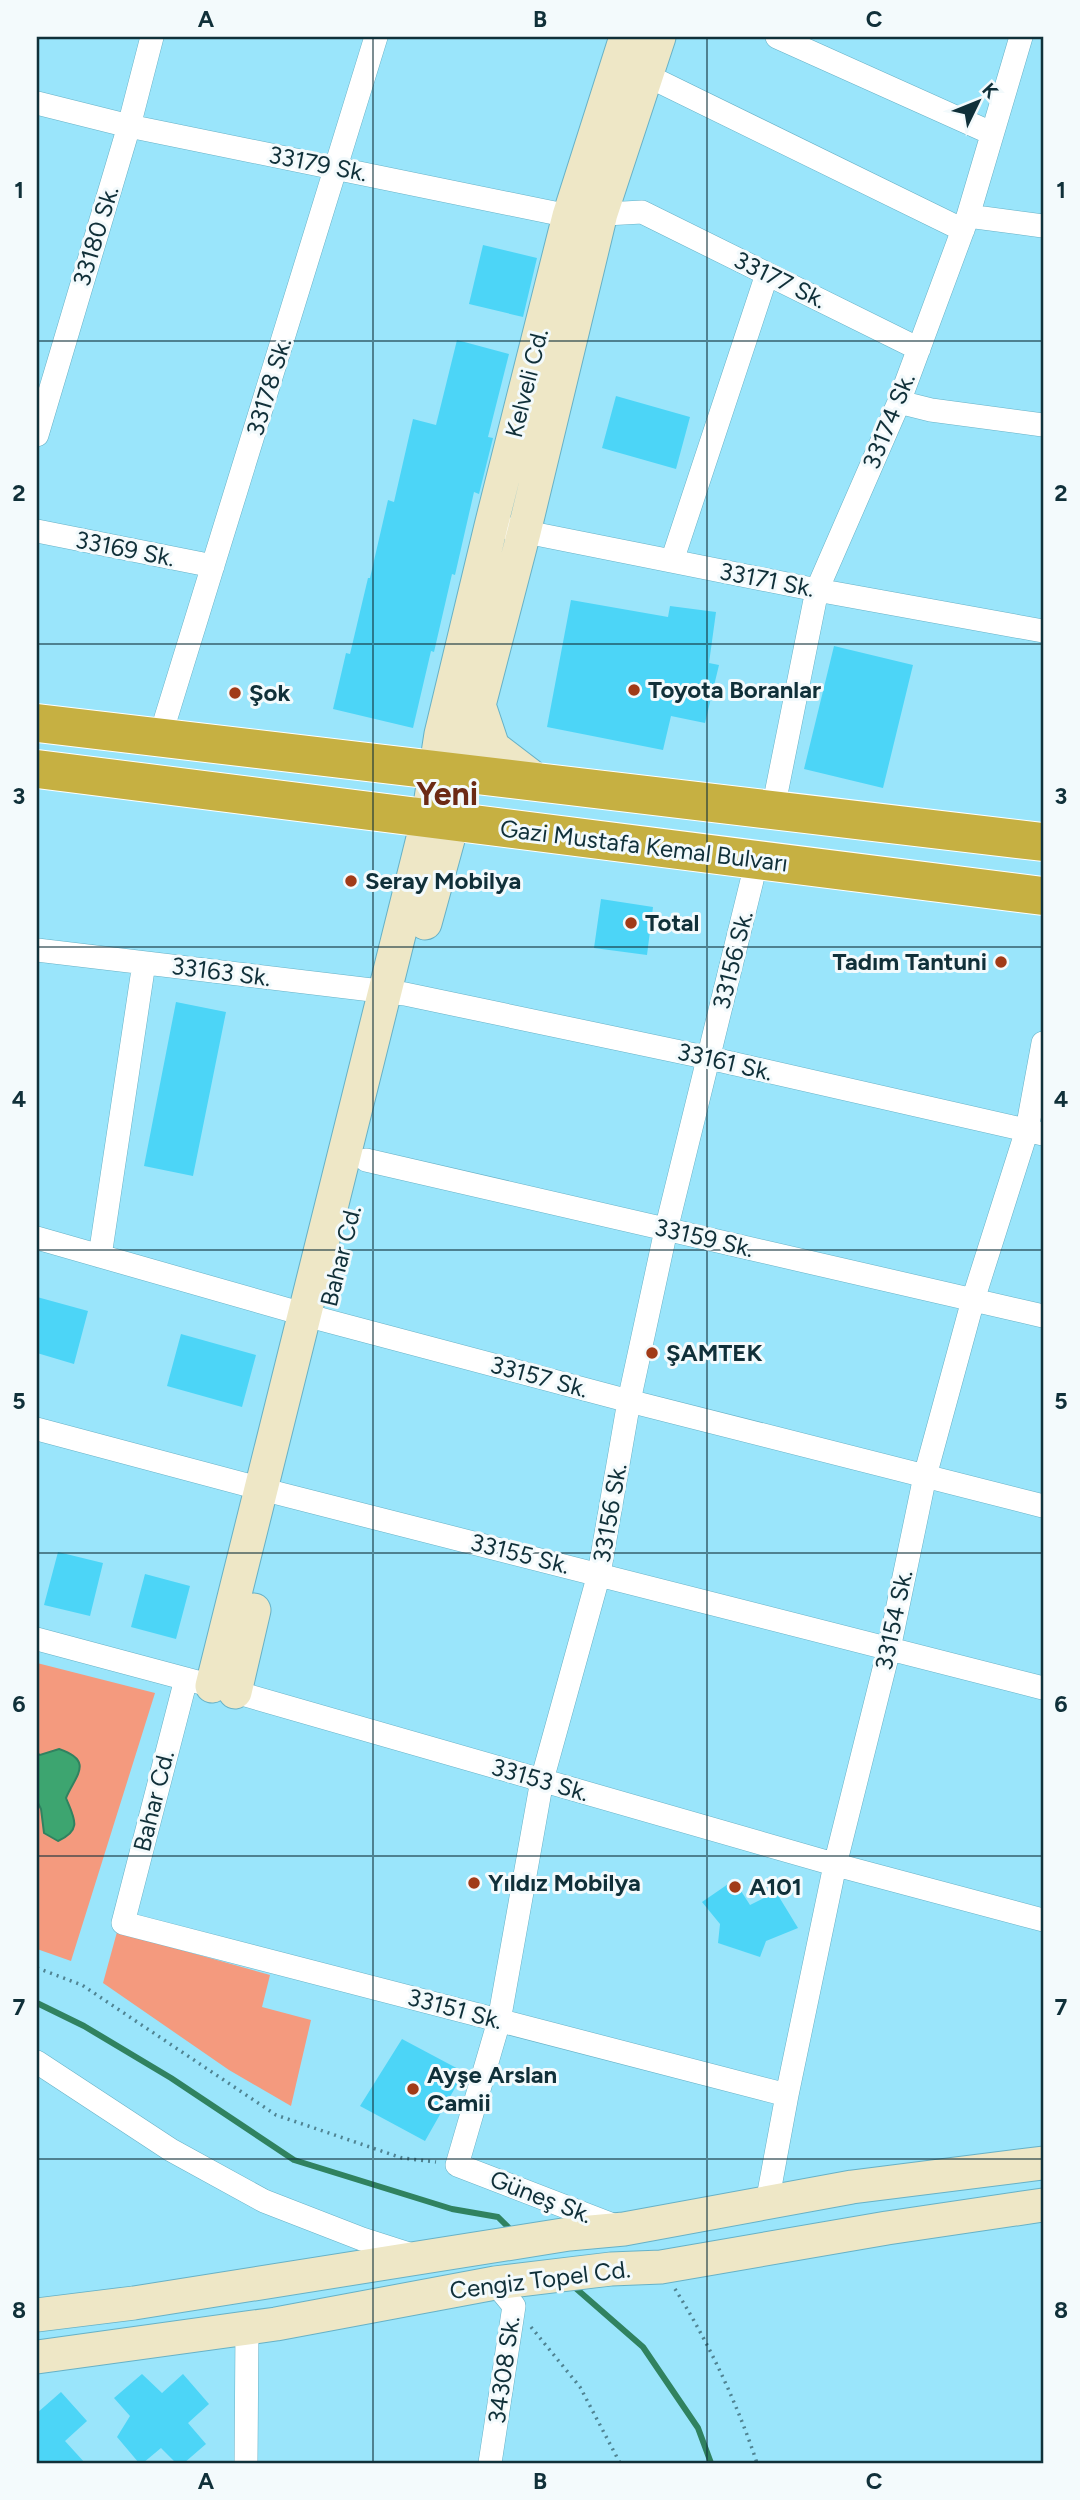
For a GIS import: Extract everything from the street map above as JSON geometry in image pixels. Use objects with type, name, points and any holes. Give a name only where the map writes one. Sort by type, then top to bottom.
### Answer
[{"type":"highway","name":"Gazi Mustafa Kemal Bulvarı","points":[[37,723],[160,737],[448,759],[540,783],[1043,842]]},
{"type":"highway","name":"Gazi Mustafa Kemal Bulvarı","points":[[37,769],[1043,896]]},
{"type":"street","name":"33180 Sk.","points":[[37,435],[129,126],[152,37]]},
{"type":"street","name":"33178 Sk.","points":[[160,737],[376,37]]},
{"type":"street","name":"Kelveli Cd.","points":[[448,759],[477,720],[524,531],[585,215],[626,37]]},
{"type":"street","name":"Kelveli Cd.","points":[[441,820],[448,759],[491,526],[585,215],[646,75],[659,37]]},
{"type":"street","points":[[777,37],[991,134]]},
{"type":"street","name":"33174 Sk.","points":[[772,809],[817,590],[899,402],[919,348],[965,223],[1021,37]]},
{"type":"street","points":[[646,75],[965,223],[1043,226]]},
{"type":"street","name":"33179 Sk.","points":[[37,103],[129,126],[585,215],[642,212]]},
{"type":"street","name":"33177 Sk.","points":[[642,212],[919,348]]},
{"type":"street","points":[[672,561],[767,274]]},
{"type":"street","points":[[899,402],[931,410],[1043,425]]},
{"type":"street","name":"33171 Sk.","points":[[491,526],[1043,631]]},
{"type":"street","name":"33169 Sk.","points":[[37,531],[213,566]]},
{"type":"street","points":[[477,720],[493,747],[540,783]]},
{"type":"street","name":"Bahar Cd.","points":[[123,1923],[211,1686],[271,1491],[395,993],[441,820]]},
{"type":"street","name":"33156 Sk.","points":[[457,2165],[499,2021],[542,1780],[599,1574],[629,1401],[666,1230],[757,860]]},
{"type":"street","name":"33163 Sk.","points":[[37,950],[395,993]]},
{"type":"street","points":[[100,1256],[144,963]]},
{"type":"street","name":"Bahar Cd.","points":[[314,1317],[366,1160],[395,993]]},
{"type":"street","name":"33161 Sk.","points":[[395,993],[709,1058],[1035,1132]]},
{"type":"street","name":"33154 Sk.","points":[[767,2203],[835,1865],[889,1649],[925,1476],[974,1300],[1035,1132],[1043,1043]]},
{"type":"street","name":"33159 Sk.","points":[[366,1160],[1043,1316]]},
{"type":"street","name":"33157 Sk.","points":[[37,1238],[314,1317],[629,1401],[1043,1506]]},
{"type":"street","name":"33155 Sk.","points":[[37,1429],[1043,1688]]},
{"type":"street","name":"33153 Sk.","points":[[37,1639],[211,1686],[835,1865],[1043,1920]]},
{"type":"street","name":"33151 Sk.","points":[[123,1923],[787,2095]]},
{"type":"street","points":[[37,2062],[171,2150],[264,2202],[362,2239],[420,2257]]},
{"type":"street","name":"Cengiz Topel Cd.","points":[[37,2315],[134,2303],[569,2234],[624,2229],[852,2187],[1043,2163]]},
{"type":"street","name":"Güneş Sk.","points":[[457,2165],[624,2229]]},
{"type":"street","name":"Cengiz Topel Cd.","points":[[37,2357],[504,2295],[611,2269],[661,2267],[887,2228],[1043,2205]]},
{"type":"street","name":"34308 Sk.","points":[[490,2463],[504,2295]]},
{"type":"street","points":[[246,2463],[247,2328]]},
{"type":"path","points":[[37,1968],[82,1985],[276,2115],[402,2158],[457,2165]]},
{"type":"path","points":[[661,2267],[698,2324],[746,2430],[757,2463]]},
{"type":"path","points":[[504,2295],[580,2387],[620,2463]]},
{"type":"shaded area","points":[[37,1663],[155,1693],[71,1961],[37,1949]]},
{"type":"shaded area","points":[[59,1749],[77,1759],[79,1770],[66,1798],[74,1817],[74,1828],[58,1841],[44,1833],[41,1809],[37,1801],[37,1753],[40,1755]]},
{"type":"shaded area","points":[[117,1932],[270,1975],[262,2007],[311,2020],[291,2106],[229,2070],[103,1983]]},
{"type":"building","points":[[483,245],[537,258],[523,317],[469,304]]},
{"type":"building","points":[[457,340],[509,354],[488,437],[493,438],[479,494],[474,492],[455,575],[452,574],[413,728],[333,709],[346,653],[350,654],[370,578],[388,500],[394,502],[413,419],[436,425]]},
{"type":"building","points":[[616,396],[690,417],[676,469],[602,448]]},
{"type":"building","name":"Toyota Boranlar","points":[[571,600],[668,617],[670,606],[716,612],[709,663],[719,665],[705,723],[671,716],[663,750],[547,727]]},
{"type":"building","points":[[834,646],[913,665],[883,788],[804,769]]},
{"type":"building","points":[[601,899],[653,907],[647,955],[594,948]]},
{"type":"building","points":[[176,1002],[226,1012],[193,1176],[144,1166]]},
{"type":"building","points":[[37,1297],[88,1311],[74,1364],[37,1353]]},
{"type":"building","points":[[181,1334],[256,1355],[242,1407],[167,1386]]},
{"type":"building","points":[[58,1552],[103,1563],[90,1616],[44,1605]]},
{"type":"building","points":[[145,1574],[190,1586],[176,1639],[131,1627]]},
{"type":"building","points":[[734,1880],[750,1905],[776,1892],[798,1928],[766,1941],[760,1957],[718,1943],[720,1924],[702,1902]]},
{"type":"building","name":"Ayşe Arslan Camii","points":[[402,2039],[464,2072],[425,2141],[360,2106]]},
{"type":"building","points":[[142,2374],[162,2393],[183,2374],[209,2404],[188,2423],[206,2444],[184,2463],[176,2463],[161,2448],[143,2463],[139,2463],[117,2437],[130,2416],[114,2398]]},
{"type":"building","points":[[61,2392],[87,2421],[65,2441],[85,2463],[37,2463],[37,2413]]},
{"type":"waterway","points":[[37,2003],[84,2026],[171,2078],[294,2160],[452,2209],[498,2217],[512,2231]]},
{"type":"waterway","points":[[572,2285],[643,2347],[698,2428],[711,2463]]},
{"type":"place","name":"Toyota Boranlar","points":[[634,690]]},
{"type":"place","name":"Şok","points":[[235,693]]},
{"type":"place","name":"Seray Mobilya","points":[[351,881]]},
{"type":"place","name":"Total","points":[[631,923]]},
{"type":"place","name":"Tadım Tantuni","points":[[1001,962]]},
{"type":"place","name":"ŞAMTEK","points":[[652,1353]]},
{"type":"place","name":"Yıldız Mobilya","points":[[474,1883]]},
{"type":"place","name":"A101","points":[[735,1887]]},
{"type":"place","name":"Ayşe Arslan Camii","points":[[413,2089]]},
{"type":"district","name":"Yeni","points":[[447,794]]}]
